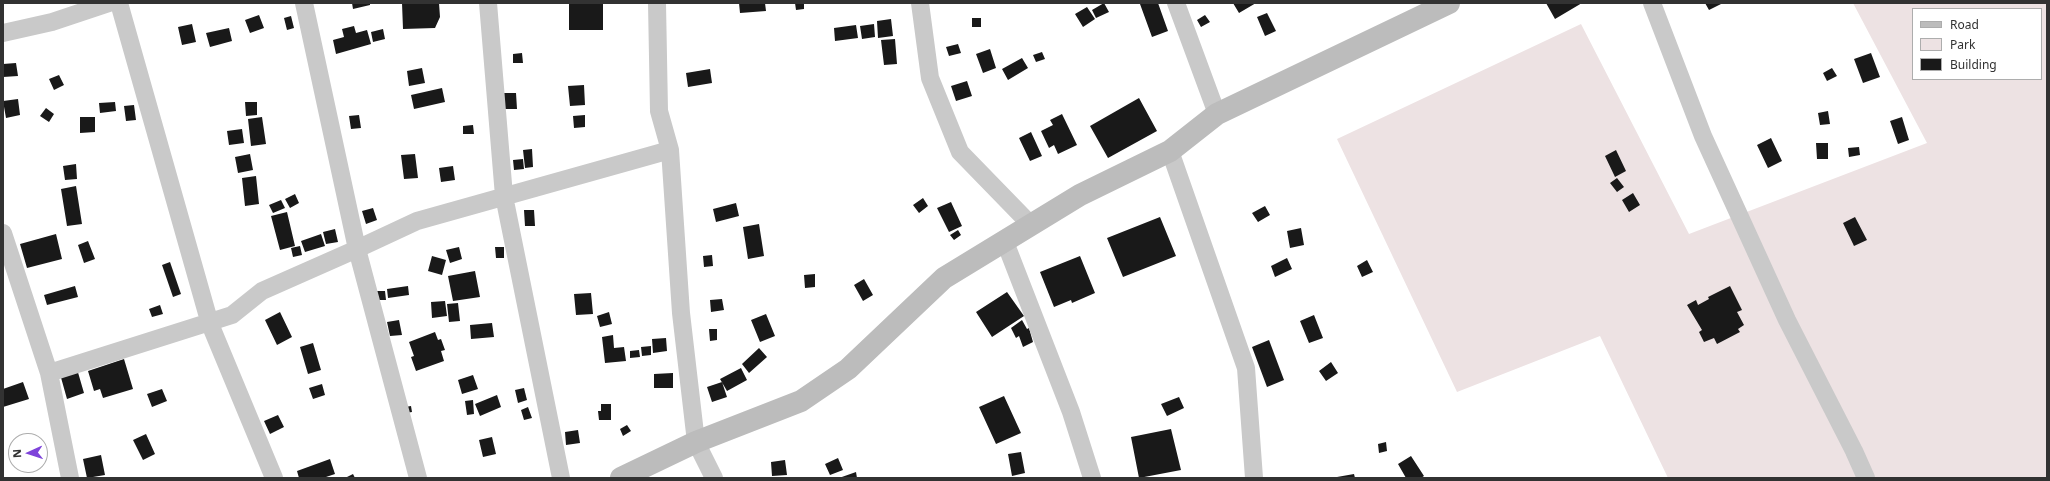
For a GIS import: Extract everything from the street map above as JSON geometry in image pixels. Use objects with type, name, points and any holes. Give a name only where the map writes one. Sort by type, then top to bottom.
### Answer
[{"type":"street","points":[[3,33],[52,22],[109,3]]},
{"type":"street","points":[[119,3],[210,324],[274,478]]},
{"type":"street","points":[[304,3],[357,249],[418,478]]},
{"type":"street","points":[[488,3],[504,196],[561,478]]},
{"type":"street","points":[[657,3],[659,111],[670,150],[681,313],[696,442],[714,478]]},
{"type":"street","points":[[920,3],[930,78],[960,152],[1031,225]]},
{"type":"street","points":[[1176,3],[1217,114]]},
{"type":"street","points":[[621,478],[696,442],[801,401],[848,369],[944,278],[1080,195],[1170,151],[1217,114],[1449,3]]},
{"type":"street","points":[[1652,3],[1703,136],[1788,320],[1854,450],[1866,478]]},
{"type":"street","points":[[49,373],[210,324],[232,315],[262,291],[417,221],[670,150]]},
{"type":"street","points":[[1170,151],[1246,368],[1254,478]]},
{"type":"street","points":[[3,233],[49,373],[70,478]]},
{"type":"street","points":[[1005,242],[1071,412],[1092,478]]},
{"type":"green space","points":[[1853,3],[2047,3],[2047,478],[1668,478],[1600,336],[1457,392],[1337,139],[1581,24],[1689,234],[1927,143]]},
{"type":"building","points":[[352,3],[370,3],[370,5],[353,9]]},
{"type":"building","points":[[402,3],[439,3],[440,17],[435,28],[403,29]]},
{"type":"building","points":[[569,3],[603,3],[603,30],[569,30]]},
{"type":"building","points":[[739,3],[765,3],[766,11],[740,13]]},
{"type":"building","points":[[795,3],[804,3],[804,9],[796,10]]},
{"type":"building","points":[[1104,3],[1109,12],[1096,18],[1092,10]]},
{"type":"building","points":[[1158,3],[1168,31],[1152,37],[1140,4]]},
{"type":"building","points":[[1233,3],[1256,3],[1239,13]]},
{"type":"building","points":[[1546,3],[1582,3],[1555,19]]},
{"type":"building","points":[[1705,3],[1720,3],[1721,4],[1709,10]]},
{"type":"building","points":[[1087,7],[1095,19],[1083,27],[1075,14]]},
{"type":"building","points":[[1267,13],[1276,31],[1265,36],[1257,17]]},
{"type":"building","points":[[259,15],[264,28],[250,33],[245,20]]},
{"type":"building","points":[[1205,15],[1210,22],[1201,27],[1197,20]]},
{"type":"building","points":[[291,16],[294,28],[287,30],[284,18]]},
{"type":"building","points":[[972,18],[981,18],[981,27],[972,27]]},
{"type":"building","points":[[891,19],[893,36],[878,38],[877,21]]},
{"type":"building","points":[[192,24],[196,42],[182,45],[178,27]]},
{"type":"building","points":[[874,24],[875,37],[862,39],[860,26]]},
{"type":"building","points":[[856,25],[858,38],[835,41],[834,28]]},
{"type":"building","points":[[354,26],[356,33],[367,30],[371,44],[336,54],[333,40],[344,37],[342,29]]},
{"type":"building","points":[[229,28],[232,41],[210,47],[206,33]]},
{"type":"building","points":[[383,29],[385,39],[373,42],[371,32]]},
{"type":"building","points":[[895,39],[897,64],[884,65],[881,40]]},
{"type":"building","points":[[958,44],[961,53],[949,56],[946,47]]},
{"type":"building","points":[[990,49],[996,68],[983,73],[976,54]]},
{"type":"building","points":[[1042,52],[1045,59],[1036,62],[1033,55]]},
{"type":"building","points":[[522,53],[523,63],[513,63],[513,54]]},
{"type":"building","points":[[1871,53],[1880,77],[1863,83],[1854,59]]},
{"type":"building","points":[[1022,58],[1028,68],[1008,80],[1002,69]]},
{"type":"building","points":[[16,63],[18,76],[3,77],[3,64]]},
{"type":"building","points":[[422,68],[425,83],[409,86],[407,71]]},
{"type":"building","points":[[1832,68],[1837,76],[1827,81],[1823,73]]},
{"type":"building","points":[[710,69],[712,83],[688,87],[686,73]]},
{"type":"building","points":[[59,75],[64,85],[54,90],[49,79]]},
{"type":"building","points":[[967,81],[972,96],[956,101],[951,86]]},
{"type":"building","points":[[584,85],[585,105],[570,106],[568,86]]},
{"type":"building","points":[[442,88],[445,102],[414,109],[411,95]]},
{"type":"building","points":[[503,93],[516,93],[517,109],[503,109]]},
{"type":"building","points":[[1139,98],[1157,131],[1108,158],[1090,126]]},
{"type":"building","points":[[18,99],[20,115],[6,118],[3,101]]},
{"type":"building","points":[[115,102],[116,111],[100,113],[99,103]]},
{"type":"building","points":[[245,102],[257,102],[257,115],[246,116]]},
{"type":"building","points":[[134,105],[136,120],[126,121],[124,106]]},
{"type":"building","points":[[46,108],[54,114],[49,122],[40,116]]},
{"type":"building","points":[[1828,111],[1830,124],[1820,125],[1818,113]]},
{"type":"building","points":[[1062,114],[1077,145],[1058,154],[1054,145],[1049,148],[1041,131],[1053,125],[1050,120]]},
{"type":"building","points":[[359,115],[361,128],[351,129],[349,116]]},
{"type":"building","points":[[585,115],[585,127],[574,128],[573,116]]},
{"type":"building","points":[[80,117],[95,117],[95,132],[80,133]]},
{"type":"building","points":[[262,117],[266,144],[251,146],[248,119]]},
{"type":"building","points":[[1902,117],[1909,140],[1898,144],[1890,121]]},
{"type":"building","points":[[473,125],[474,134],[463,134],[463,126]]},
{"type":"building","points":[[242,129],[244,143],[229,145],[227,131]]},
{"type":"building","points":[[1031,132],[1042,156],[1030,161],[1019,138]]},
{"type":"building","points":[[1771,138],[1782,161],[1768,168],[1757,145]]},
{"type":"building","points":[[1816,143],[1828,143],[1828,159],[1817,159]]},
{"type":"building","points":[[1859,147],[1860,155],[1849,157],[1848,148]]},
{"type":"building","points":[[532,149],[533,167],[525,168],[523,150]]},
{"type":"building","points":[[1616,150],[1626,171],[1615,177],[1605,156]]},
{"type":"building","points":[[250,154],[253,170],[238,173],[235,157]]},
{"type":"building","points":[[415,154],[418,178],[404,179],[401,155]]},
{"type":"building","points":[[523,159],[524,169],[514,170],[513,160]]},
{"type":"building","points":[[76,164],[77,179],[65,180],[63,166]]},
{"type":"building","points":[[453,166],[455,180],[441,182],[439,168]]},
{"type":"building","points":[[256,176],[259,204],[245,206],[242,178]]},
{"type":"building","points":[[1617,178],[1624,187],[1617,192],[1610,183]]},
{"type":"building","points":[[76,186],[82,224],[67,226],[61,189]]},
{"type":"building","points":[[1633,193],[1640,205],[1629,212],[1622,200]]},
{"type":"building","points":[[295,194],[299,203],[290,208],[285,199]]},
{"type":"building","points":[[923,198],[928,206],[919,213],[913,205]]},
{"type":"building","points":[[281,200],[285,208],[273,213],[269,205]]},
{"type":"building","points":[[951,202],[962,226],[949,232],[937,208]]},
{"type":"building","points":[[736,203],[739,216],[716,222],[713,209]]},
{"type":"building","points":[[1265,206],[1270,215],[1258,222],[1252,213]]},
{"type":"building","points":[[373,208],[377,220],[366,224],[362,211]]},
{"type":"building","points":[[524,210],[534,210],[535,226],[525,226]]},
{"type":"building","points":[[287,212],[295,246],[280,250],[271,216]]},
{"type":"building","points":[[1160,217],[1176,256],[1123,277],[1107,238]]},
{"type":"building","points":[[1855,217],[1867,240],[1854,246],[1843,223]]},
{"type":"building","points":[[759,224],[764,256],[748,259],[743,227]]},
{"type":"building","points":[[1301,228],[1304,245],[1290,248],[1287,231]]},
{"type":"building","points":[[335,229],[338,242],[326,244],[323,232]]},
{"type":"building","points":[[958,230],[961,235],[954,240],[950,235]]},
{"type":"building","points":[[56,234],[62,259],[27,268],[20,244]]},
{"type":"building","points":[[321,234],[325,246],[305,252],[301,241]]},
{"type":"building","points":[[88,241],[95,259],[84,263],[78,245]]},
{"type":"building","points":[[300,246],[302,255],[293,257],[291,248]]},
{"type":"building","points":[[459,247],[462,259],[450,263],[446,250]]},
{"type":"building","points":[[495,247],[504,247],[504,258],[496,258]]},
{"type":"building","points":[[712,255],[713,266],[704,267],[703,256]]},
{"type":"building","points":[[432,256],[446,260],[442,275],[428,271]]},
{"type":"building","points":[[1080,256],[1095,293],[1072,303],[1071,300],[1054,307],[1040,272]]},
{"type":"building","points":[[1287,258],[1292,269],[1275,277],[1271,266]]},
{"type":"building","points":[[1367,260],[1373,272],[1362,277],[1357,266]]},
{"type":"building","points":[[170,262],[181,294],[173,297],[162,265]]},
{"type":"building","points":[[475,271],[480,297],[453,301],[448,276]]},
{"type":"building","points":[[815,274],[815,287],[805,288],[804,275]]},
{"type":"building","points":[[864,279],[873,295],[863,301],[854,285]]},
{"type":"building","points":[[75,286],[78,297],[47,305],[44,295]]},
{"type":"building","points":[[408,286],[409,295],[388,298],[387,289]]},
{"type":"building","points":[[1730,286],[1742,310],[1737,312],[1744,325],[1738,329],[1740,332],[1717,344],[1714,338],[1704,342],[1699,332],[1702,330],[1687,305],[1696,300],[1698,305],[1709,299],[1708,297]]},
{"type":"building","points":[[377,291],[385,291],[386,300],[377,300]]},
{"type":"building","points":[[1007,292],[1024,316],[992,337],[976,312]]},
{"type":"building","points":[[591,293],[593,314],[576,315],[574,294]]},
{"type":"building","points":[[722,299],[724,310],[711,312],[710,300]]},
{"type":"building","points":[[445,301],[447,316],[432,318],[431,302]]},
{"type":"building","points":[[458,303],[460,321],[449,322],[447,304]]},
{"type":"building","points":[[160,305],[163,314],[152,317],[149,309]]},
{"type":"building","points":[[280,312],[292,337],[277,345],[265,320]]},
{"type":"building","points":[[609,312],[612,324],[600,327],[597,316]]},
{"type":"building","points":[[766,314],[775,336],[760,342],[751,320]]},
{"type":"building","points":[[1314,315],[1323,338],[1309,343],[1300,321]]},
{"type":"building","points":[[399,320],[402,335],[390,336],[387,322]]},
{"type":"building","points":[[1022,320],[1027,329],[1029,328],[1033,342],[1023,347],[1019,336],[1016,338],[1011,328]]},
{"type":"building","points":[[492,323],[494,337],[471,339],[470,325]]},
{"type":"building","points":[[709,329],[717,329],[717,340],[710,341]]},
{"type":"building","points":[[435,332],[438,340],[441,339],[445,350],[441,351],[444,361],[416,371],[411,357],[414,356],[409,342]]},
{"type":"building","points":[[613,335],[614,348],[624,347],[626,361],[605,363],[602,337]]},
{"type":"building","points":[[666,338],[667,351],[653,353],[652,339]]},
{"type":"building","points":[[1269,340],[1284,380],[1267,387],[1252,347]]},
{"type":"building","points":[[313,343],[321,370],[308,374],[300,347]]},
{"type":"building","points":[[651,346],[651,355],[642,356],[641,347]]},
{"type":"building","points":[[759,348],[767,357],[749,373],[742,364]]},
{"type":"building","points":[[639,350],[640,357],[630,358],[630,351]]},
{"type":"building","points":[[124,359],[133,389],[103,398],[100,389],[94,391],[88,371]]},
{"type":"building","points":[[1331,362],[1338,373],[1326,381],[1319,371]]},
{"type":"building","points":[[741,368],[747,380],[727,391],[720,379]]},
{"type":"building","points":[[77,369],[84,393],[67,399],[60,374]]},
{"type":"building","points":[[673,373],[673,388],[654,388],[654,374]]},
{"type":"building","points":[[473,375],[478,389],[462,394],[458,380]]},
{"type":"building","points":[[23,382],[29,399],[3,407],[3,389]]},
{"type":"building","points":[[722,382],[727,397],[712,402],[707,387]]},
{"type":"building","points":[[322,384],[325,395],[313,399],[309,388]]},
{"type":"building","points":[[524,388],[527,400],[518,403],[515,390]]},
{"type":"building","points":[[162,389],[167,401],[152,407],[147,394]]},
{"type":"building","points":[[497,395],[501,407],[480,416],[475,404]]},
{"type":"building","points":[[1004,396],[1021,433],[996,444],[979,407]]},
{"type":"building","points":[[1179,397],[1184,408],[1167,416],[1161,404]]},
{"type":"building","points":[[473,400],[474,414],[467,415],[465,401]]},
{"type":"building","points":[[601,404],[611,404],[611,420],[599,420],[598,411],[601,411]]},
{"type":"building","points":[[411,406],[412,412],[406,413],[405,407]]},
{"type":"building","points":[[528,407],[532,418],[524,420],[521,410]]},
{"type":"building","points":[[278,415],[284,427],[270,434],[264,421]]},
{"type":"building","points":[[627,425],[631,431],[623,436],[620,429]]},
{"type":"building","points":[[1171,429],[1181,470],[1139,478],[1131,437]]},
{"type":"building","points":[[578,430],[580,443],[566,445],[565,432]]},
{"type":"building","points":[[146,434],[155,454],[143,460],[133,440]]},
{"type":"building","points":[[492,437],[496,454],[483,457],[479,440]]},
{"type":"building","points":[[1386,442],[1387,451],[1379,453],[1378,444]]},
{"type":"building","points":[[1021,452],[1025,473],[1012,476],[1008,454]]},
{"type":"building","points":[[101,455],[105,475],[87,478],[83,459]]},
{"type":"building","points":[[1411,456],[1424,476],[1421,478],[1406,478],[1398,464]]},
{"type":"building","points":[[838,458],[843,470],[830,475],[825,464]]},
{"type":"building","points":[[330,459],[335,474],[323,478],[299,478],[297,471]]},
{"type":"building","points":[[785,460],[787,475],[772,476],[771,462]]},
{"type":"building","points":[[856,472],[857,478],[839,478]]},
{"type":"building","points":[[353,474],[355,478],[345,478]]},
{"type":"building","points":[[1354,474],[1355,478],[1337,478],[1337,477]]}]
